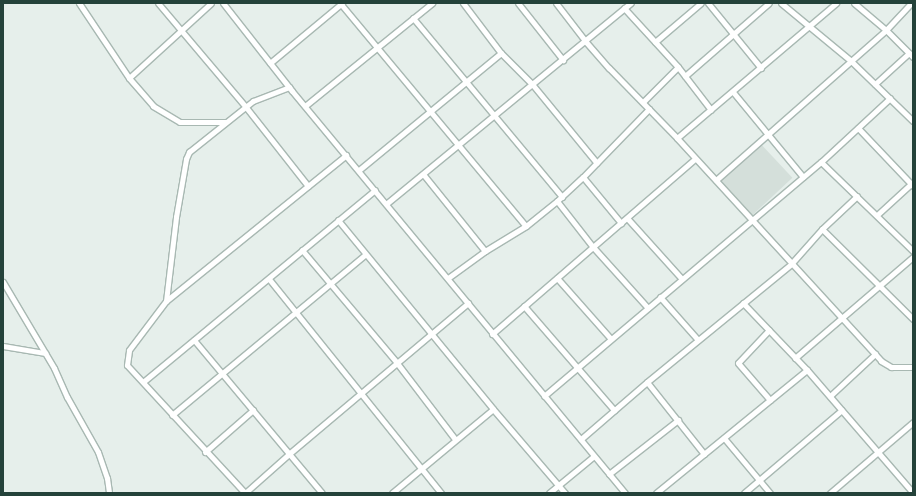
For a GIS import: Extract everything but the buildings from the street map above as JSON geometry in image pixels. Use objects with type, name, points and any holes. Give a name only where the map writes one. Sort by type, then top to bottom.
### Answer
[{"type":"street","points":[[78,3],[129,78],[153,106],[180,122],[225,122]]},
{"type":"street","points":[[158,3],[245,106],[308,186]]},
{"type":"street","points":[[129,78],[211,3]]},
{"type":"street","points":[[223,3],[289,87],[625,493]]},
{"type":"street","points":[[270,63],[341,3],[458,146],[526,226]]},
{"type":"street","points":[[305,106],[432,3]]},
{"type":"street","points":[[518,3],[563,60]]},
{"type":"street","points":[[556,3],[586,42],[716,180],[881,361],[891,367],[913,367]]},
{"type":"street","points":[[386,204],[532,84],[586,42],[631,3]]},
{"type":"street","points":[[655,42],[701,3]]},
{"type":"street","points":[[708,3],[761,68]]},
{"type":"street","points":[[685,76],[769,3]]},
{"type":"street","points":[[781,3],[808,27],[851,61],[913,121]]},
{"type":"street","points":[[677,138],[836,3]]},
{"type":"street","points":[[854,3],[886,30],[911,55],[875,84]]},
{"type":"street","points":[[716,180],[886,30],[911,3]]},
{"type":"street","points":[[466,4],[500,52],[532,84],[597,163]]},
{"type":"street","points":[[624,8],[678,67],[711,110]]},
{"type":"street","points":[[413,18],[562,197]]},
{"type":"street","points":[[359,170],[500,52]]},
{"type":"street","points":[[643,102],[678,67]]},
{"type":"street","points":[[166,301],[176,217],[186,159],[197,144],[245,106],[266,95],[289,87]]},
{"type":"street","points":[[733,92],[803,177]]},
{"type":"street","points":[[544,396],[821,162],[890,98]]},
{"type":"street","points":[[448,278],[485,251],[526,226],[562,197],[584,178],[649,109]]},
{"type":"street","points":[[858,128],[912,184],[876,215]]},
{"type":"street","points":[[346,156],[166,301],[129,350],[127,365],[205,452],[245,493],[361,392],[468,303]]},
{"type":"street","points":[[492,334],[695,159]]},
{"type":"street","points":[[821,162],[913,251]]},
{"type":"street","points":[[423,174],[485,251]]},
{"type":"street","points":[[584,178],[621,223]]},
{"type":"street","points":[[143,382],[375,190]]},
{"type":"street","points":[[581,439],[647,382],[791,264],[822,229],[857,196]]},
{"type":"street","points":[[557,201],[593,247],[648,308]]},
{"type":"street","points":[[627,218],[682,279]]},
{"type":"street","points":[[338,220],[365,255],[493,409],[565,493]]},
{"type":"street","points":[[822,229],[913,319]]},
{"type":"street","points":[[302,250],[397,363],[455,439]]},
{"type":"street","points":[[172,415],[365,255]]},
{"type":"street","points":[[795,358],[913,257]]},
{"type":"street","points":[[557,278],[611,339]]},
{"type":"street","points":[[269,279],[361,392],[420,469],[441,493]]},
{"type":"street","points":[[3,282],[46,353],[98,452],[109,493]]},
{"type":"street","points":[[660,297],[698,340]]},
{"type":"street","points":[[743,303],[807,370],[913,493]]},
{"type":"street","points":[[524,306],[614,410]]},
{"type":"street","points":[[769,330],[738,364],[770,400]]},
{"type":"street","points":[[194,340],[322,493]]},
{"type":"street","points":[[3,346],[46,353]]},
{"type":"street","points":[[830,396],[875,354]]},
{"type":"street","points":[[656,493],[807,370]]},
{"type":"street","points":[[647,382],[704,454]]},
{"type":"street","points":[[392,493],[455,439],[493,409]]},
{"type":"street","points":[[205,452],[254,410]]},
{"type":"street","points":[[744,493],[842,410]]},
{"type":"street","points":[[609,474],[678,420]]},
{"type":"street","points":[[830,493],[913,422]]},
{"type":"street","points":[[724,438],[770,493]]},
{"type":"street","points":[[549,493],[594,456]]},
{"type":"shaded area","points":[[759,142],[792,178],[751,217],[717,181]]}]
